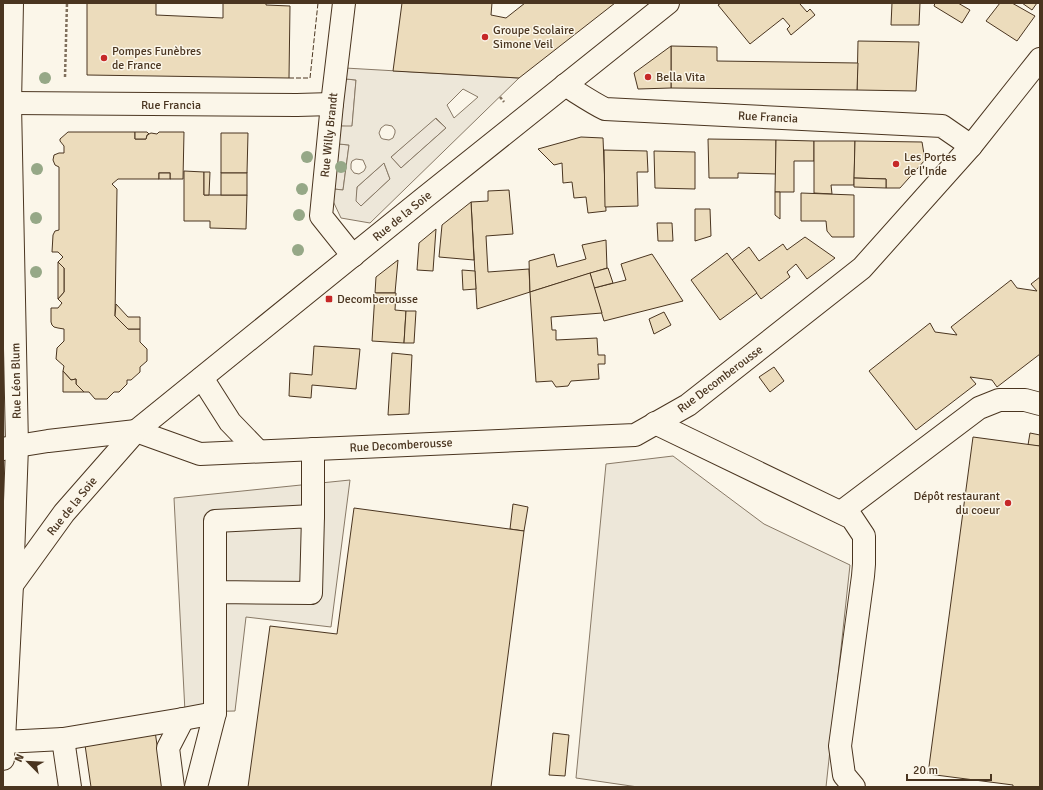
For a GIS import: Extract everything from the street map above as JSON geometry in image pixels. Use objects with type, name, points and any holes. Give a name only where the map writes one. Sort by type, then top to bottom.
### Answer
[{"type":"street","name":"Rue Léon Blum","points":[[3,750],[5,668],[12,585],[10,447],[10,104],[12,3]]},
{"type":"street","name":"Rue Willy Brandt","points":[[344,3],[321,216],[353,256]]},
{"type":"street","name":"Rue de la Soie","points":[[12,585],[64,513],[136,431],[668,3]]},
{"type":"street","name":"Rue Decomberousse","points":[[258,451],[634,434],[656,423],[688,405],[862,268],[971,146],[1040,59]]},
{"type":"street","name":"Rue Francia","points":[[565,85],[604,109],[942,126],[971,146]]},
{"type":"street","name":"Rue Francia","points":[[10,104],[332,104]]},
{"type":"street","points":[[3,168],[10,104]]},
{"type":"street","points":[[202,378],[230,422],[258,451]]},
{"type":"street","points":[[841,512],[979,408],[999,400],[1025,400],[1040,404]]},
{"type":"street","points":[[656,423],[841,512],[852,518],[864,536],[863,576],[840,746],[844,775],[854,787]]},
{"type":"street","points":[[10,447],[136,431],[200,454],[258,451]]},
{"type":"street","points":[[216,592],[310,593],[313,516],[313,449]]},
{"type":"street","points":[[196,787],[215,713],[215,521],[313,516]]},
{"type":"street","points":[[3,750],[183,720],[215,713]]},
{"type":"street","points":[[173,787],[168,748],[183,720]]},
{"type":"street","points":[[63,739],[70,787]]},
{"type":"path","points":[[64,104],[68,3]]},
{"type":"shaded area","points":[[345,68],[519,78],[370,223],[341,218],[333,201],[334,189],[343,190],[349,145],[339,144],[340,126],[352,126],[356,80],[346,79]],"holes":[[[463,89],[478,97],[454,118],[447,105]],[[436,118],[446,128],[401,168],[391,157]],[[385,125],[392,126],[395,130],[393,138],[389,140],[381,138],[379,133],[381,128]],[[356,159],[363,160],[366,167],[364,171],[359,174],[354,173],[351,169],[352,161]],[[384,163],[390,179],[361,206],[356,201],[357,187]]]},
{"type":"shaded area","points":[[346,79],[356,80],[352,127],[340,126]]},
{"type":"shaded area","points":[[435,118],[446,128],[401,168],[391,157]]},
{"type":"shaded area","points":[[339,144],[349,145],[343,190],[334,189]]},
{"type":"shaded area","points":[[384,163],[390,179],[361,206],[355,201],[357,187]]},
{"type":"shaded area","points":[[673,456],[764,524],[850,565],[826,787],[638,787],[576,778],[606,464]]},
{"type":"shaded area","points":[[350,480],[331,627],[246,617],[235,711],[185,712],[174,498]]},
{"type":"building","points":[[87,3],[156,3],[156,15],[223,18],[223,3],[266,3],[266,5],[290,6],[289,78],[87,75]]},
{"type":"building","name":"Groupe Scolaire Simone Veil","points":[[402,3],[492,3],[491,15],[506,18],[525,3],[615,3],[519,78],[393,71]]},
{"type":"building","points":[[721,3],[801,3],[800,4],[807,12],[810,9],[815,15],[791,35],[787,29],[790,26],[783,18],[750,44],[718,5]]},
{"type":"building","points":[[892,3],[920,3],[919,25],[891,25]]},
{"type":"building","points":[[935,3],[958,3],[970,10],[962,23],[934,6]]},
{"type":"building","points":[[1000,3],[1012,3],[1035,16],[1017,41],[986,21]]},
{"type":"building","points":[[1022,3],[1037,3],[1032,10]]},
{"type":"building","points":[[858,41],[919,42],[916,91],[857,90]]},
{"type":"building","points":[[671,46],[717,47],[717,61],[858,63],[857,90],[671,88]]},
{"type":"building","points":[[671,46],[671,88],[638,89],[634,73]]},
{"type":"building","points":[[68,132],[135,132],[135,139],[146,139],[147,135],[151,133],[184,132],[183,179],[170,179],[170,173],[159,173],[159,179],[118,179],[112,184],[117,189],[115,316],[128,329],[140,329],[140,342],[147,349],[147,361],[140,367],[140,372],[131,380],[127,380],[127,384],[119,392],[114,392],[107,399],[95,399],[89,392],[84,392],[76,384],[76,379],[71,380],[63,371],[64,366],[56,359],[57,348],[64,341],[64,329],[54,327],[52,325],[51,308],[58,308],[62,303],[58,299],[64,292],[64,268],[58,262],[63,257],[58,252],[52,252],[53,235],[55,231],[59,230],[59,167],[55,165],[53,160],[54,155],[64,153],[64,146],[60,139]]},
{"type":"building","points":[[135,132],[147,132],[149,134],[147,135],[146,139],[135,139]]},
{"type":"building","points":[[221,133],[248,133],[247,173],[221,173]]},
{"type":"building","points":[[581,137],[603,138],[606,211],[588,213],[586,197],[574,198],[572,182],[563,183],[562,163],[554,165],[538,149]]},
{"type":"building","points":[[708,139],[776,140],[776,174],[738,173],[738,178],[709,178]]},
{"type":"building","points":[[776,140],[814,141],[814,161],[794,161],[794,192],[775,192]]},
{"type":"building","points":[[814,141],[855,141],[854,185],[831,185],[832,194],[814,193]]},
{"type":"building","points":[[855,141],[922,142],[925,160],[900,188],[886,188],[886,179],[854,178]]},
{"type":"building","points":[[604,150],[647,151],[648,172],[637,172],[638,206],[605,207]]},
{"type":"building","points":[[654,151],[695,152],[695,189],[655,188]]},
{"type":"building","points":[[184,171],[204,172],[204,195],[247,195],[246,229],[210,228],[210,221],[184,221]]},
{"type":"building","points":[[204,172],[210,172],[209,195],[204,195]]},
{"type":"building","points":[[159,173],[170,173],[170,179],[159,179]]},
{"type":"building","points":[[221,173],[247,173],[247,195],[221,195]]},
{"type":"building","points":[[854,178],[886,179],[886,188],[854,187]]},
{"type":"building","points":[[509,190],[513,234],[486,236],[488,272],[529,269],[530,292],[477,309],[471,202],[488,201],[488,191]]},
{"type":"building","points":[[775,192],[780,192],[780,219],[775,215]]},
{"type":"building","points":[[801,193],[854,195],[854,237],[832,237],[827,231],[826,221],[801,221]]},
{"type":"building","points":[[471,202],[474,260],[439,257],[442,225]]},
{"type":"building","points":[[695,209],[710,209],[711,236],[695,241]]},
{"type":"building","points":[[657,223],[672,223],[673,241],[658,241]]},
{"type":"building","points":[[436,229],[433,271],[417,270],[419,243]]},
{"type":"building","points":[[805,237],[835,258],[807,279],[796,264],[787,272],[790,277],[761,299],[732,260],[749,247],[759,261],[783,244],[787,250]]},
{"type":"building","points":[[606,240],[607,268],[530,292],[529,261],[554,254],[557,267],[586,259],[582,245]]},
{"type":"building","points":[[727,253],[757,293],[720,320],[691,280]]},
{"type":"building","points":[[652,254],[683,301],[604,321],[594,288],[626,280],[621,264]]},
{"type":"building","points":[[398,260],[395,293],[375,293],[376,277]]},
{"type":"building","points":[[58,262],[64,268],[64,292],[58,299]]},
{"type":"building","points":[[608,268],[613,283],[594,288],[590,273]]},
{"type":"building","points":[[462,270],[475,271],[476,289],[463,290]]},
{"type":"building","points":[[590,273],[602,313],[551,317],[552,330],[556,330],[556,340],[597,338],[598,355],[605,355],[605,364],[598,364],[599,379],[571,381],[568,386],[556,387],[552,381],[536,382],[530,292]]},
{"type":"building","points":[[1040,277],[1040,354],[997,387],[992,380],[970,377],[976,384],[916,430],[869,371],[930,323],[935,332],[957,335],[951,327],[1011,280],[1017,288],[1037,291],[1031,284]]},
{"type":"building","points":[[375,293],[396,293],[395,310],[406,311],[404,343],[372,341]]},
{"type":"building","points":[[116,304],[128,317],[140,317],[140,329],[128,329],[115,316]]},
{"type":"building","points":[[406,311],[416,311],[414,343],[404,343]]},
{"type":"building","points":[[664,312],[671,325],[654,334],[649,319]]},
{"type":"building","points":[[314,346],[360,349],[356,389],[312,385],[311,398],[289,396],[290,373],[312,375]]},
{"type":"building","points":[[392,353],[412,355],[409,414],[388,415]]},
{"type":"building","points":[[774,367],[784,381],[770,392],[759,377]]},
{"type":"building","points":[[63,371],[71,380],[76,379],[76,384],[84,392],[63,392]]},
{"type":"building","points":[[1030,433],[1040,435],[1040,446],[1028,445]]},
{"type":"building","points":[[973,437],[1040,446],[1040,787],[1013,787],[1013,785],[928,774]]},
{"type":"building","points":[[513,504],[528,507],[524,531],[510,529]]},
{"type":"building","points":[[354,508],[524,531],[491,787],[248,787],[270,626],[337,634]]},
{"type":"building","points":[[155,731],[163,787],[91,787],[85,745]]},
{"type":"building","points":[[553,733],[569,735],[565,776],[549,775]]},
{"type":"fence","points":[[289,78],[310,78],[318,3]]},
{"type":"place","name":"Groupe Scolaire Simone Veil","points":[[485,37]]},
{"type":"place","name":"Pompes Funèbres de France","points":[[104,58]]},
{"type":"place","name":"Bella Vita","points":[[648,77]]},
{"type":"place","name":"Les Portes de l'Inde","points":[[896,164]]},
{"type":"place","name":"Decomberousse","points":[[329,299]]},
{"type":"place","name":"Dépôt restaurant du coeur","points":[[1008,503]]}]
